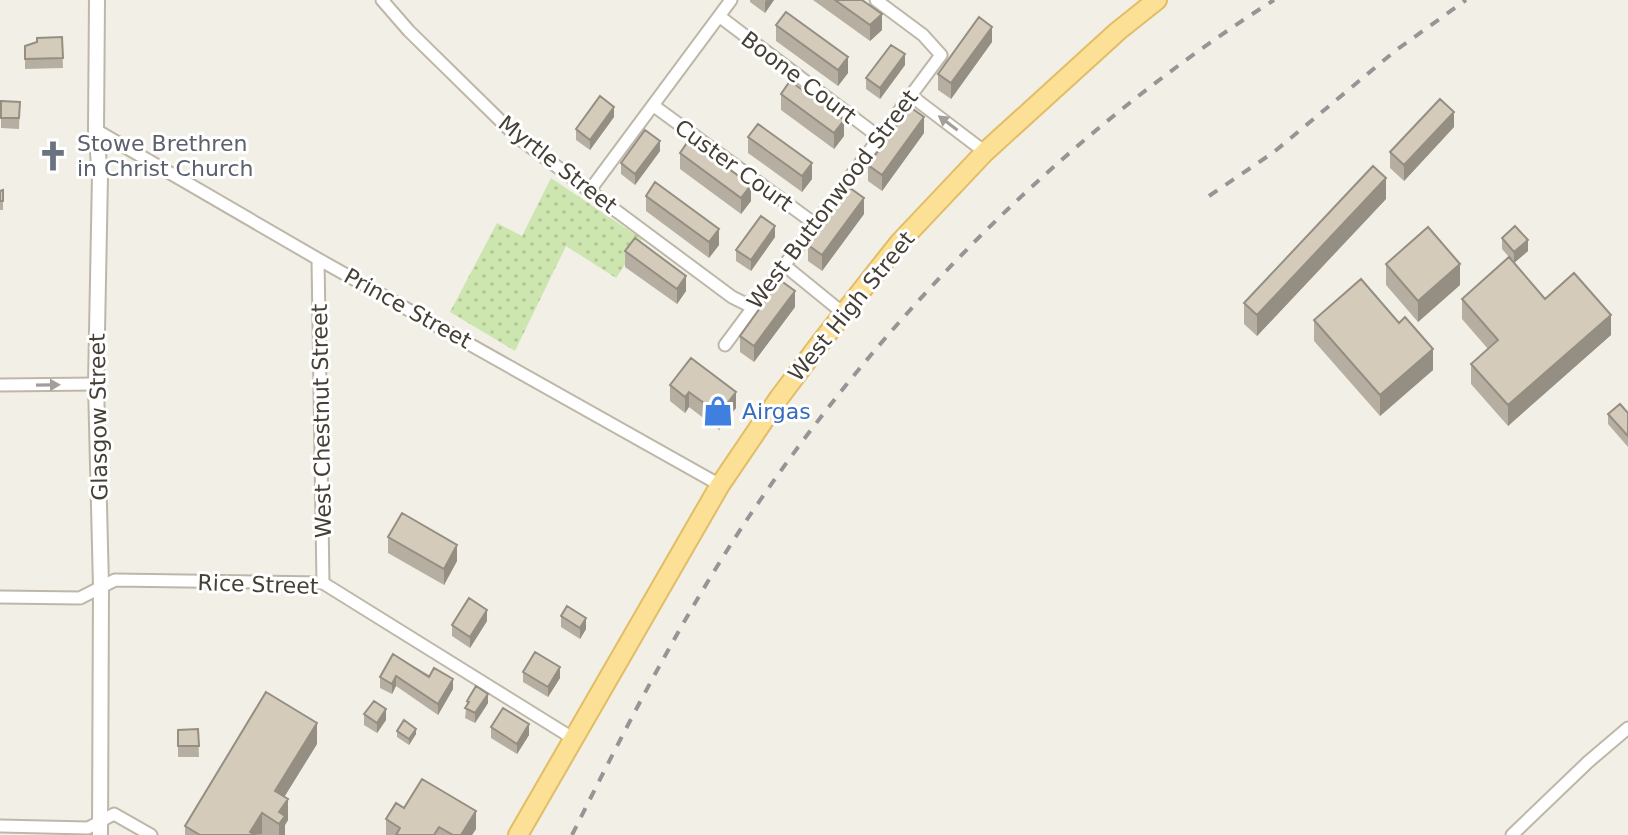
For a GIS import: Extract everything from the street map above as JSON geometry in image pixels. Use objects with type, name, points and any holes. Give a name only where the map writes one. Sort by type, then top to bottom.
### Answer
[{"type":"main road","name":"West High Street","points":[[518,835],[720,485],[779,398],[843,313],[899,243],[985,152],[1118,31],[1157,0]]},
{"type":"street","name":"Glasgow Street","points":[[97,0],[96,130],[100,176],[96,384],[101,586],[101,828]]},
{"type":"street","name":"Myrtle Street","points":[[382,0],[409,31],[517,137],[732,297],[752,307]]},
{"type":"street","points":[[590,190],[731,0]]},
{"type":"street","name":"West Buttonwood Street","points":[[725,345],[941,55],[923,35],[876,0]]},
{"type":"street","name":"Boone Court","points":[[719,16],[879,137]]},
{"type":"street","points":[[910,95],[985,152]]},
{"type":"street","name":"Custer Court","points":[[654,106],[815,224]]},
{"type":"street","name":"Prince Street","points":[[96,130],[720,485]]},
{"type":"street","name":"West Chestnut Street","points":[[318,259],[323,583]]},
{"type":"street","points":[[784,265],[843,313]]},
{"type":"street","points":[[0,385],[96,384]]},
{"type":"street","name":"Rice Street","points":[[0,597],[80,598],[115,580],[323,583],[574,739]]},
{"type":"street","points":[[1512,835],[1628,728]]},
{"type":"street","points":[[0,826],[101,828],[114,814],[151,835]]},
{"type":"green space","points":[[551,178],[642,239],[616,278],[566,246],[515,351],[450,312],[497,223],[522,236]]},
{"type":"building","points":[[835,0],[862,0],[882,14],[870,25]]},
{"type":"building","points":[[786,12],[848,57],[838,70],[776,25]]},
{"type":"building","points":[[979,17],[992,27],[951,83],[938,74]]},
{"type":"building","points":[[62,37],[63,58],[25,59],[25,46],[37,42],[37,38]]},
{"type":"building","points":[[891,45],[905,54],[880,88],[866,78]]},
{"type":"building","points":[[790,81],[844,120],[834,133],[781,94]]},
{"type":"building","points":[[600,96],[614,107],[590,140],[576,129]]},
{"type":"building","points":[[1440,99],[1454,112],[1404,165],[1390,152]]},
{"type":"building","points":[[1,101],[20,102],[19,118],[1,118]]},
{"type":"building","points":[[910,107],[924,117],[882,175],[868,165]]},
{"type":"building","points":[[758,124],[812,163],[802,176],[748,137]]},
{"type":"building","points":[[645,130],[660,141],[635,174],[621,163]]},
{"type":"building","points":[[689,140],[751,185],[741,198],[680,153]]},
{"type":"building","points":[[1373,166],[1386,178],[1257,315],[1244,303]]},
{"type":"building","points":[[655,182],[719,229],[709,242],[646,196]]},
{"type":"building","points":[[850,188],[864,198],[822,255],[808,245]]},
{"type":"building","points":[[761,216],[775,226],[751,260],[736,250]]},
{"type":"building","points":[[1515,226],[1528,240],[1514,252],[1502,238]]},
{"type":"building","points":[[1428,227],[1460,264],[1418,301],[1386,264]]},
{"type":"building","points":[[635,238],[686,276],[677,289],[625,251]]},
{"type":"building","points":[[1509,257],[1545,299],[1574,273],[1611,315],[1508,405],[1471,364],[1498,340],[1462,299]]},
{"type":"building","points":[[1361,279],[1399,323],[1405,317],[1433,349],[1380,395],[1314,320]]},
{"type":"building","points":[[780,280],[795,291],[754,346],[740,336]]},
{"type":"building","points":[[691,358],[736,392],[719,414],[689,392],[685,397],[670,385]]},
{"type":"building","points":[[1620,404],[1628,413],[1628,436],[1608,414]]},
{"type":"building","points":[[402,513],[457,545],[444,569],[388,537]]},
{"type":"building","points":[[469,598],[487,610],[470,637],[452,625]]},
{"type":"building","points":[[567,606],[586,618],[580,628],[561,616]]},
{"type":"building","points":[[535,652],[560,667],[548,687],[523,672]]},
{"type":"building","points":[[393,654],[429,677],[434,668],[453,679],[438,704],[396,676],[392,684],[380,677]]},
{"type":"building","points":[[476,686],[488,694],[475,713],[465,708]]},
{"type":"building","points":[[266,692],[317,723],[275,791],[288,799],[279,812],[285,816],[279,824],[262,813],[250,832],[255,835],[200,835],[185,826]]},
{"type":"building","points":[[374,701],[386,709],[377,723],[364,714]]},
{"type":"building","points":[[503,708],[529,724],[517,744],[491,727]]},
{"type":"building","points":[[404,720],[416,729],[409,739],[397,731]]},
{"type":"building","points":[[198,729],[199,746],[178,746],[178,730]]},
{"type":"building","points":[[422,779],[476,811],[461,835],[453,835],[439,827],[434,835],[396,835],[400,828],[386,819],[396,803],[404,808]]},
{"type":"railway","points":[[572,835],[655,674],[723,556],[802,442],[859,369],[984,232],[1052,168],[1123,108],[1197,52],[1274,0]]},
{"type":"railway","points":[[1209,196],[1274,152],[1395,51],[1466,0]]},
{"type":"place","name":"Stowe Brethren in Christ Church","points":[[53,156]]},
{"type":"place","name":"Airgas","points":[[718,411]]}]
